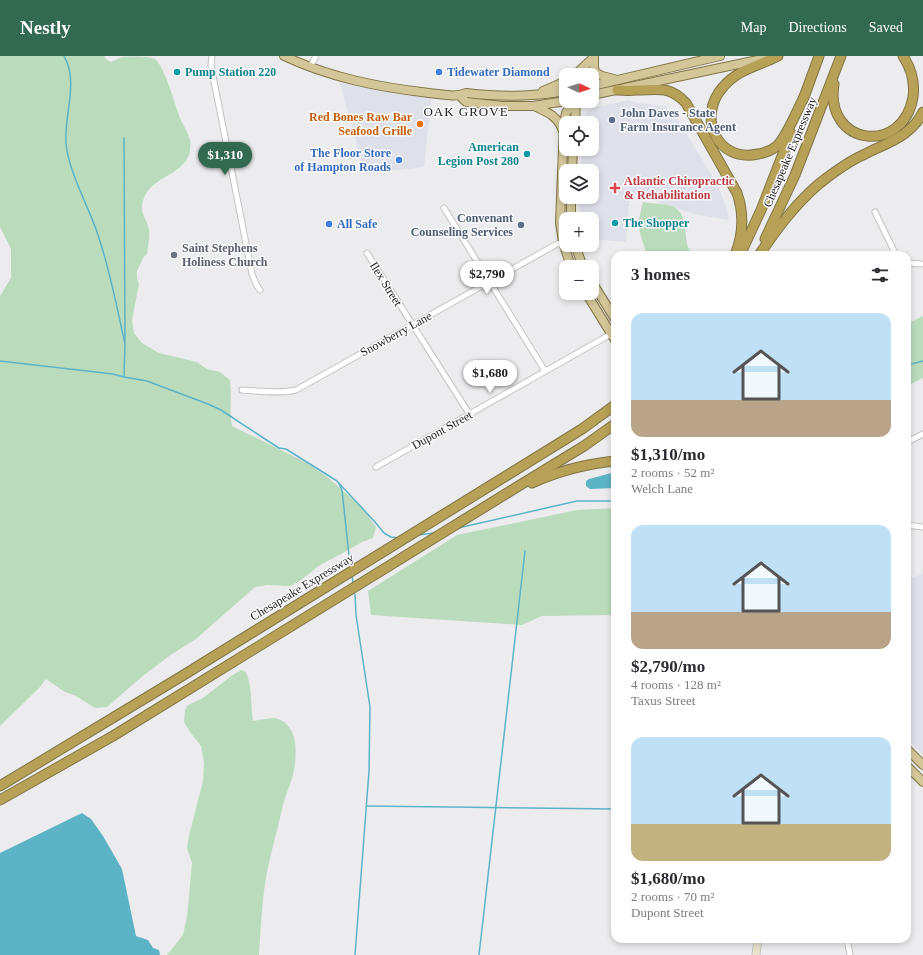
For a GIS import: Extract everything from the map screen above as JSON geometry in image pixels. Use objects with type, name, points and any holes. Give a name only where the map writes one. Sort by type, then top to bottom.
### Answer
[{"type":"highway","points":[[777,56],[767,62],[741,71],[729,80],[719,92],[712,105],[710,114],[713,133],[718,141],[732,152],[740,155],[753,156],[771,150],[778,145],[783,138],[805,95]]},
{"type":"highway","name":"Chesapeake Expressway","points":[[742,251],[761,210],[819,56]]},
{"type":"highway","name":"Chesapeake Expressway","points":[[760,251],[795,175],[842,56]]},
{"type":"highway","points":[[838,66],[833,99],[834,107],[839,119],[851,131],[865,136],[878,136],[893,130],[899,125],[904,120],[911,105],[913,82],[910,67],[904,56]]},
{"type":"highway","points":[[617,90],[651,88],[665,90],[677,95],[686,103],[738,193],[742,220],[741,234],[736,251]]},
{"type":"highway","points":[[761,251],[791,212],[820,184],[848,163],[903,135],[914,125],[923,112]]},
{"type":"highway","name":"Chesapeake Expressway","points":[[0,786],[169,684],[582,429],[611,407]]},
{"type":"highway","points":[[0,800],[113,736],[584,446],[611,427]]},
{"type":"highway","points":[[452,527],[542,479],[583,466],[611,462]]},
{"type":"main road","points":[[284,56],[310,67],[352,81],[425,92],[460,96],[466,93],[499,96],[530,96],[559,92]]},
{"type":"main road","points":[[599,84],[720,56]]},
{"type":"main road","points":[[599,94],[777,56]]},
{"type":"main road","points":[[593,57],[595,72],[602,76],[619,79]]},
{"type":"main road","points":[[582,68],[593,57]]},
{"type":"main road","points":[[589,68],[593,57]]},
{"type":"main road","points":[[530,96],[559,84]]},
{"type":"main road","points":[[460,96],[466,102],[503,106],[533,106],[559,102]]},
{"type":"main road","points":[[533,106],[555,117],[559,122]]},
{"type":"main road","points":[[560,212],[563,156]]},
{"type":"main road","points":[[599,293],[611,313]]},
{"type":"main road","points":[[590,300],[611,334]]},
{"type":"main road","points":[[911,753],[923,765]]},
{"type":"main road","points":[[911,770],[923,782]]},
{"type":"street","points":[[212,56],[211,66],[246,247],[254,279],[260,290]]},
{"type":"street","points":[[310,67],[316,56]]},
{"type":"street","points":[[444,208],[546,371]]},
{"type":"street","points":[[875,212],[894,251]]},
{"type":"street","name":"Snowberry Lane","points":[[242,390],[289,392],[296,390],[559,245]]},
{"type":"street","name":"Ilex Street","points":[[367,253],[470,415]]},
{"type":"street","points":[[911,263],[921,264]]},
{"type":"street","name":"Dupont Street","points":[[376,467],[546,371],[611,338]]},
{"type":"street","points":[[911,440],[923,434]]},
{"type":"street","points":[[911,526],[923,527]]},
{"type":"street","points":[[756,955],[758,943]]},
{"type":"street","points":[[847,943],[850,955]]},
{"type":"shaded area","points":[[338,77],[432,93],[424,167],[365,174]]},
{"type":"shaded area","points":[[629,100],[637,103],[665,106],[675,115],[717,184],[726,206],[729,220],[694,214],[630,193],[626,242],[599,240],[599,212],[580,212],[579,204],[599,204],[599,164],[581,164],[582,156],[599,156],[599,116],[585,116],[585,113],[593,108],[599,108],[599,107]]},
{"type":"shaded area","points":[[923,563],[923,755],[911,742],[911,578],[922,574]]},
{"type":"green space","points":[[0,56],[104,56],[111,62],[118,58],[139,56],[155,59],[159,63],[180,118],[187,131],[190,148],[189,155],[185,162],[179,168],[151,187],[146,193],[143,201],[142,209],[148,226],[149,239],[147,254],[143,258],[137,271],[139,284],[132,320],[134,333],[142,343],[159,353],[197,362],[207,369],[220,372],[230,380],[232,426],[307,463],[326,476],[362,507],[376,527],[373,538],[362,542],[320,565],[291,586],[267,585],[255,587],[196,639],[172,654],[144,675],[107,707],[95,708],[76,696],[65,692],[46,679],[39,688],[0,726],[0,296],[11,278],[11,249],[0,227]]},
{"type":"green space","points":[[643,202],[674,207],[682,215],[684,220],[690,251],[646,251],[638,223]]},
{"type":"green space","points":[[923,316],[923,378],[911,384],[911,322]]},
{"type":"green space","points":[[611,508],[611,615],[542,616],[522,625],[371,615],[368,591],[457,535],[577,510]]},
{"type":"green space","points":[[241,670],[246,672],[248,678],[253,721],[274,718],[283,721],[291,730],[295,740],[295,760],[293,773],[284,801],[264,888],[259,955],[167,955],[183,935],[187,917],[192,863],[187,848],[203,781],[204,763],[201,746],[184,722],[185,710],[188,705],[203,698]]},
{"type":"water","points":[[611,473],[611,488],[590,489],[586,486],[586,481]]},
{"type":"water","points":[[82,813],[91,819],[103,836],[122,869],[136,936],[148,940],[153,948],[159,950],[160,955],[0,955],[0,853]]},
{"type":"waterway","points":[[64,56],[68,66],[71,87],[66,132],[68,154],[75,177],[102,248],[125,344]]},
{"type":"waterway","points":[[124,138],[125,341]]},
{"type":"waterway","points":[[124,377],[125,344]]},
{"type":"waterway","points":[[0,361],[113,374],[147,381],[208,404],[221,410],[279,448],[286,449],[337,481],[384,533],[391,537],[400,538]]},
{"type":"waterway","points":[[911,364],[923,361]]},
{"type":"waterway","points":[[339,484],[342,490],[350,565]]},
{"type":"waterway","points":[[458,528],[577,501],[611,501]]},
{"type":"waterway","points":[[418,535],[434,533]]},
{"type":"waterway","points":[[479,955],[525,551]]},
{"type":"waterway","points":[[352,576],[353,582]]},
{"type":"waterway","points":[[355,594],[356,615],[370,707],[369,771],[355,955]]},
{"type":"waterway","points":[[367,806],[611,809]]},
{"type":"place","name":"Pump Station 220","points":[[177,72]]},
{"type":"place","name":"Tidewater Diamond","points":[[439,72]]},
{"type":"place","name":"John Daves - State Farm Insurance Agent","points":[[612,120]]},
{"type":"place","name":"Red Bones Raw Bar Seafood Grille","points":[[420,124]]},
{"type":"place","name":"American Legion Post 280","points":[[527,154]]},
{"type":"place","name":"The Floor Store of Hampton Roads","points":[[399,160]]},
{"type":"place","name":"Atlantic Chiropractic & Rehabilitation","points":[[615,188]]},
{"type":"place","name":"The Shopper","points":[[615,223]]},
{"type":"place","name":"All Safe","points":[[329,224]]},
{"type":"place","name":"Convenant Counseling Services","points":[[521,225]]},
{"type":"place","name":"Saint Stephens Holiness Church","points":[[174,255]]},
{"type":"district","name":"OAK GROVE","points":[[466,111]]}]
